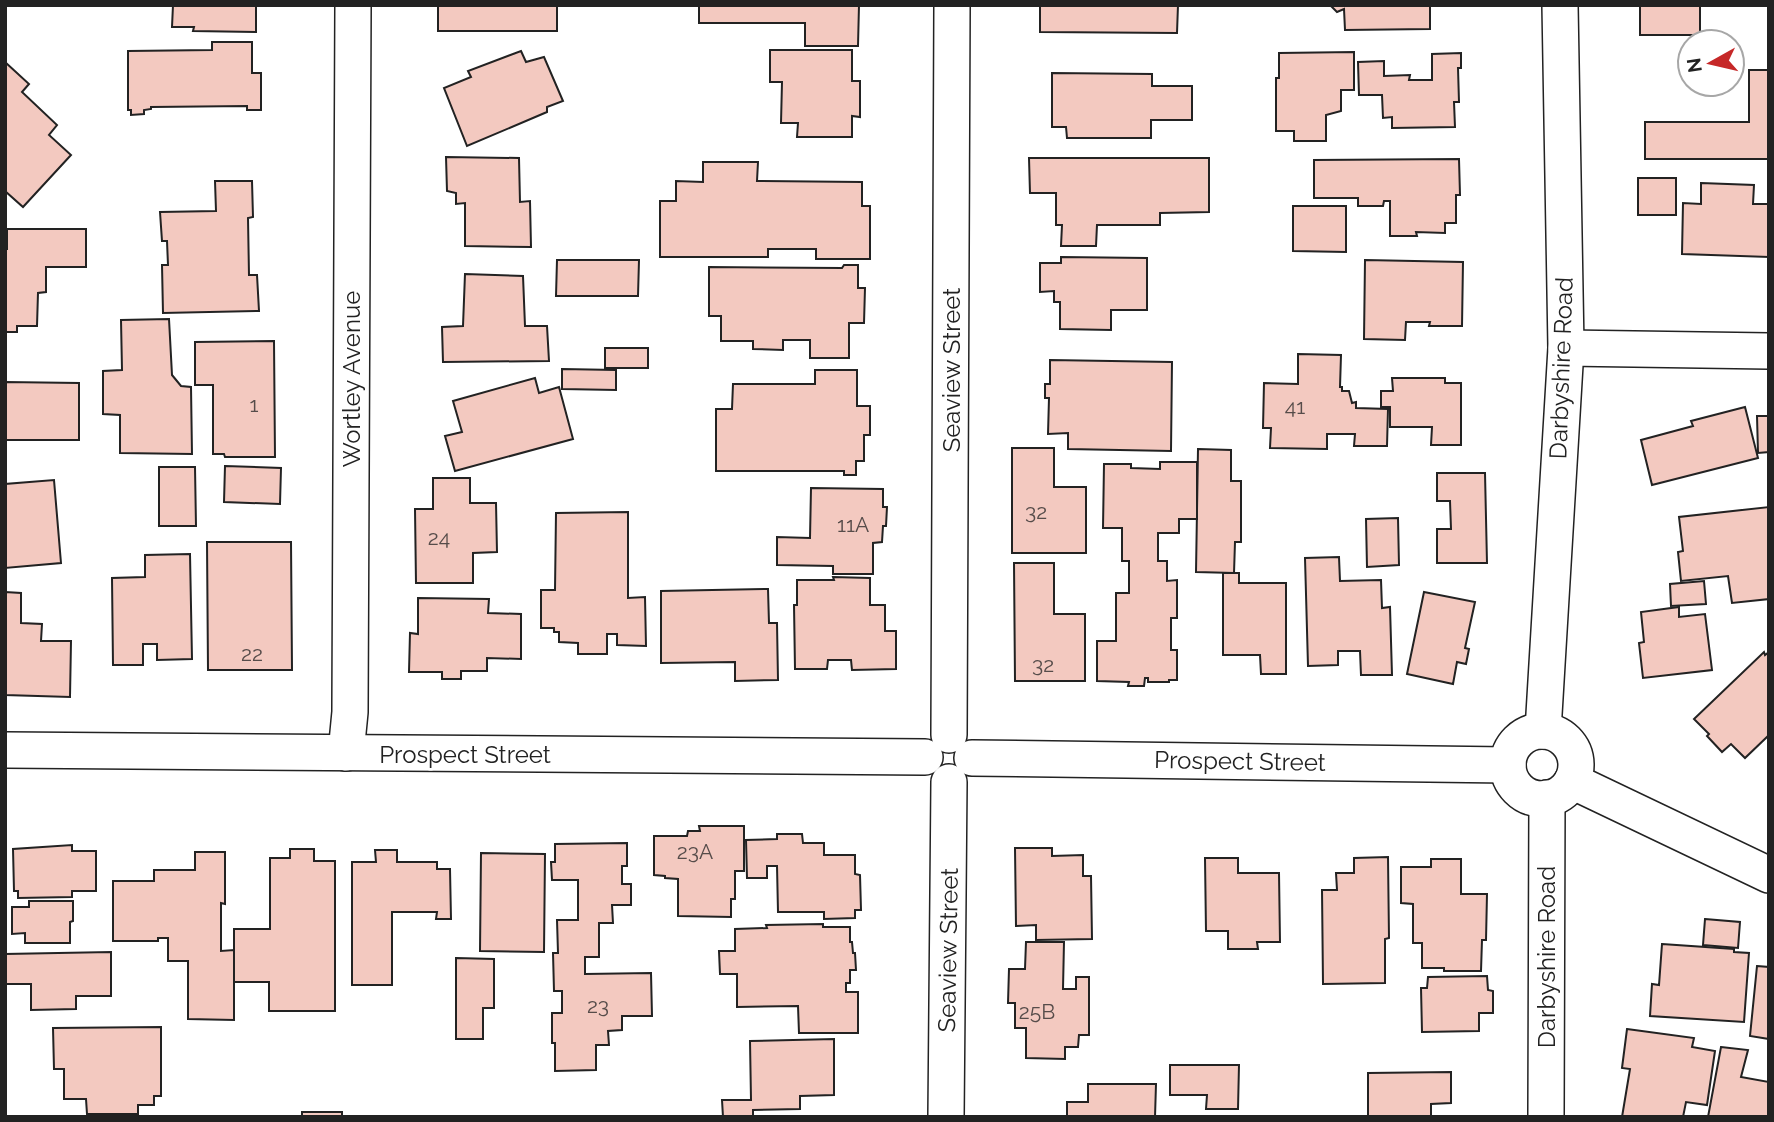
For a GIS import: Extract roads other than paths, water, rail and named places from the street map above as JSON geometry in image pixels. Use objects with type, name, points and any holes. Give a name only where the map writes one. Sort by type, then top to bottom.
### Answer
[{"type":"street","name":"Wortley Avenue","points":[[346,753],[350,699],[353,5]]},
{"type":"street","name":"Seaview Street","points":[[946,1117],[949,782],[963,778],[972,765],[949,750],[952,5]]},
{"type":"street","name":"Darbyshire Road","points":[[1543,731],[1566,348],[1560,5]]},
{"type":"street","points":[[1566,348],[1769,351]]},
{"type":"street","points":[[1560,790],[1575,772],[1576,762],[1569,744],[1561,737],[1543,731],[1522,737],[1510,754],[1508,765],[1514,784],[1522,792],[1531,797],[1560,790],[1769,875]]},
{"type":"street","name":"Prospect Street","points":[[5,750],[346,753],[949,750],[1508,765]]},
{"type":"street","name":"Darbyshire Road","points":[[1546,1117],[1560,790]]}]
